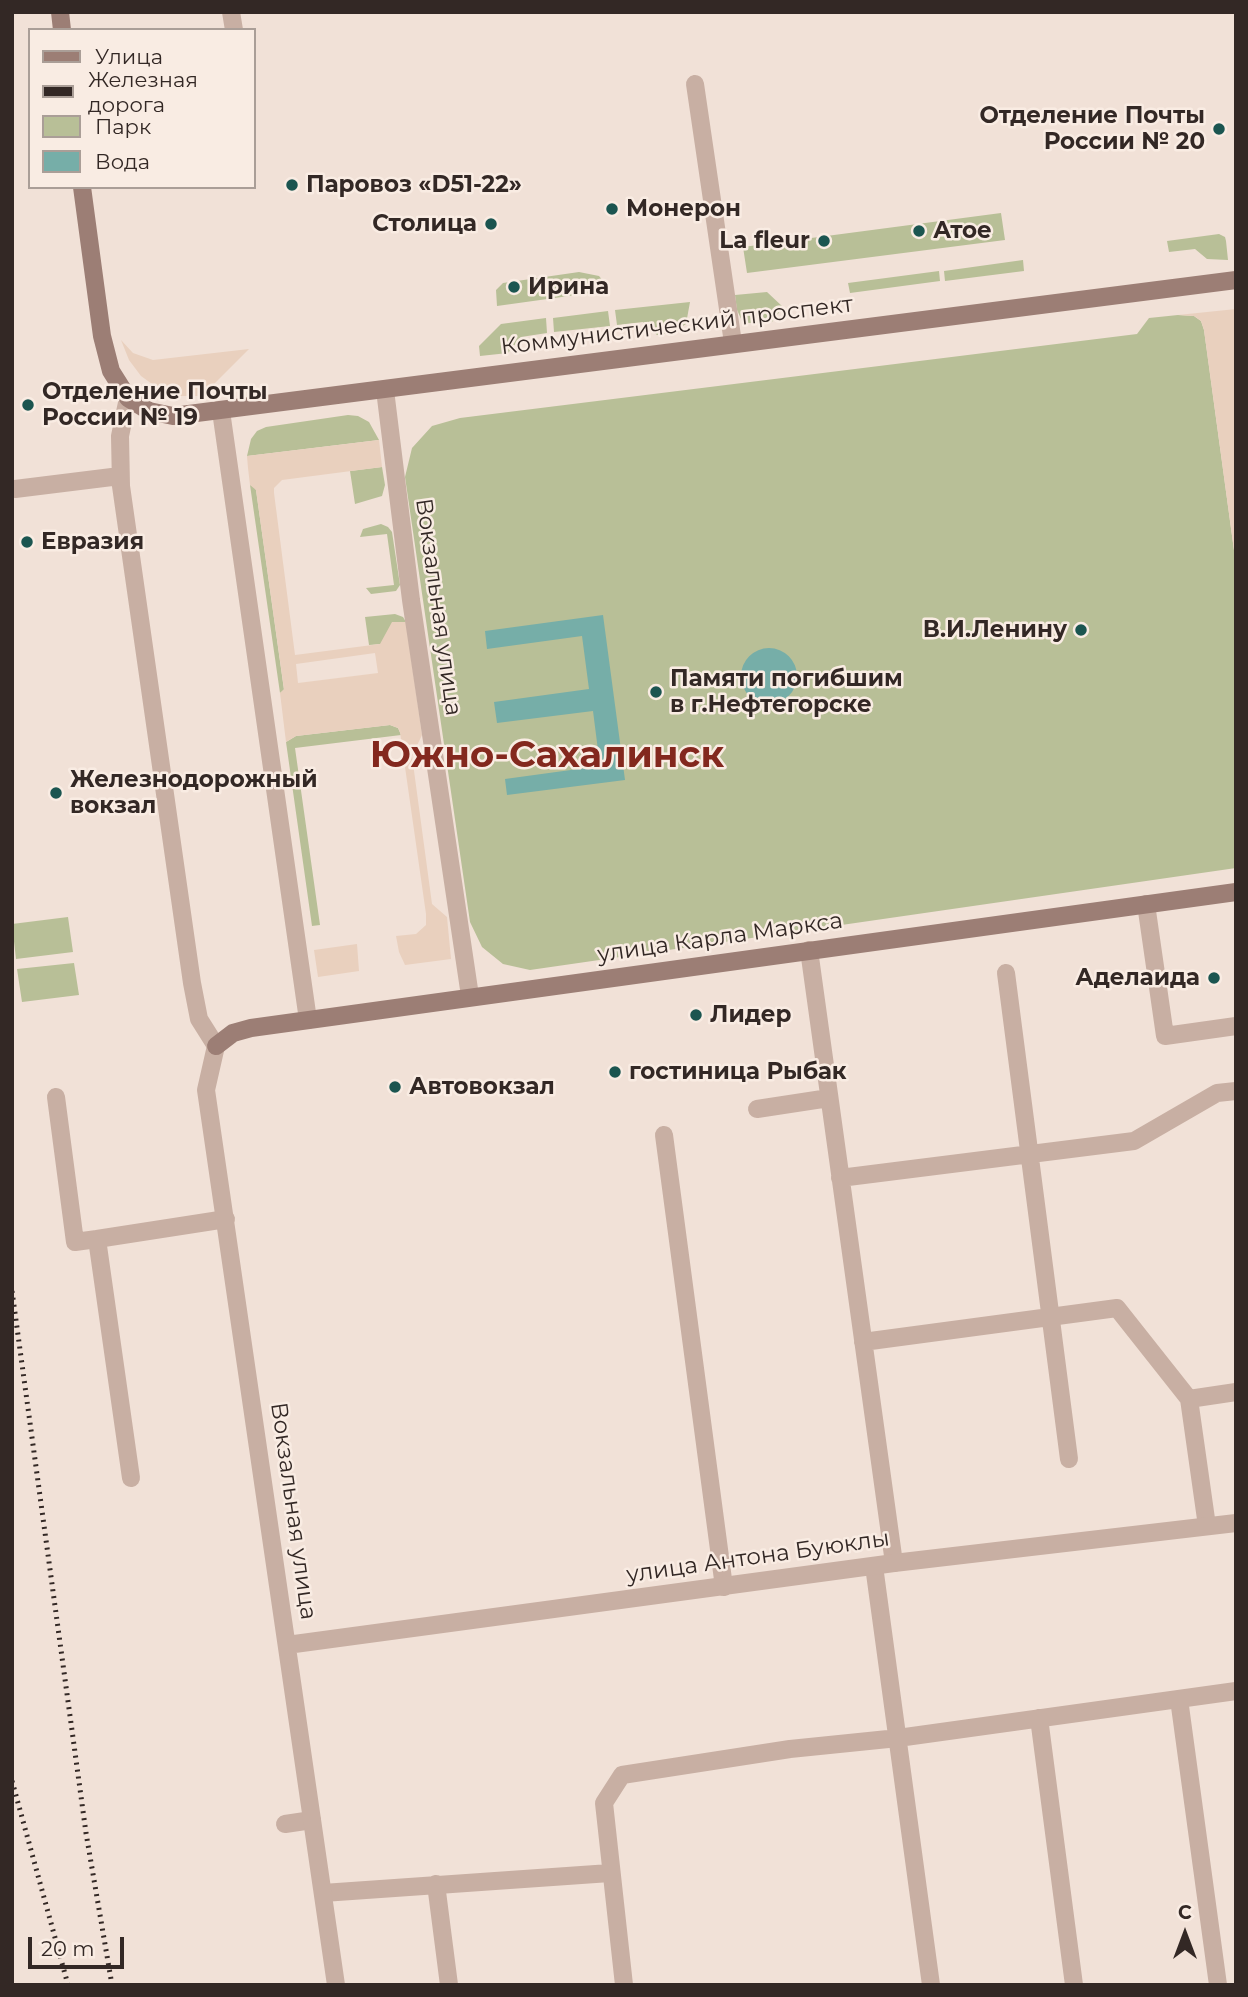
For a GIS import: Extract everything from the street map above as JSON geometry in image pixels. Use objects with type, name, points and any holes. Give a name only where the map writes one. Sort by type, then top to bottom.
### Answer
[{"type":"street","points":[[695,84],[733,343]]},
{"type":"street","points":[[82,189],[102,336],[111,370],[128,398],[120,436],[120,476],[192,982],[199,1019],[216,1046]]},
{"type":"street","name":"Коммунистический проспект","points":[[128,398],[149,411],[173,416],[221,411],[1236,280]]},
{"type":"street","name":"Вокзальная улица","points":[[385,390],[404,550],[470,996]]},
{"type":"street","points":[[221,411],[308,1020]]},
{"type":"street","points":[[15,489],[120,476]]},
{"type":"street","name":"улица Карла Маркса","points":[[216,1046],[233,1033],[242,1030],[308,1020],[1236,892]]},
{"type":"street","points":[[1146,904],[1165,1036],[1236,1026]]},
{"type":"street","points":[[809,950],[894,1563]]},
{"type":"street","points":[[1006,973],[1069,1459]]},
{"type":"street","name":"Вокзальная улица","points":[[216,1046],[206,1090],[336,1985]]},
{"type":"street","points":[[840,1178],[1134,1141],[1217,1093],[1236,1091]]},
{"type":"street","points":[[56,1097],[75,1242],[226,1219]]},
{"type":"street","points":[[757,1109],[829,1098]]},
{"type":"street","points":[[664,1135],[724,1587]]},
{"type":"street","points":[[97,1240],[131,1478]]},
{"type":"street","points":[[863,1342],[1117,1308],[1189,1399],[1207,1527]]},
{"type":"street","points":[[1189,1399],[1236,1392]]},
{"type":"street","name":"улица Антона Буюклы","points":[[287,1645],[894,1563],[1236,1523]]},
{"type":"street","points":[[874,1566],[931,1985]]},
{"type":"street","points":[[624,1985],[604,1803],[622,1775],[790,1749],[898,1738],[1236,1691]]},
{"type":"street","points":[[1179,1699],[1219,1985],[1236,1983]]},
{"type":"street","points":[[1039,1718],[1074,1985]]},
{"type":"street","points":[[285,1824],[312,1820]]},
{"type":"street","points":[[323,1893],[610,1873]]},
{"type":"street","points":[[436,1884],[449,1985]]},
{"type":"green space","points":[[1001,213],[1005,240],[747,273],[743,247]]},
{"type":"green space","points":[[1219,234],[1225,237],[1228,260],[1207,259],[1195,249],[1169,252],[1167,241]]},
{"type":"green space","points":[[1023,260],[1024,271],[945,281],[944,271]]},
{"type":"green space","points":[[939,271],[940,281],[850,293],[848,283]]},
{"type":"green space","points":[[579,272],[599,276],[604,282],[605,291],[497,306],[496,290],[503,283]]},
{"type":"green space","points":[[767,292],[783,307],[772,322],[742,321],[735,295]]},
{"type":"green space","points":[[690,302],[686,324],[672,333],[657,335],[643,322],[617,325],[615,310]]},
{"type":"green space","points":[[608,311],[610,326],[554,332],[553,318]]},
{"type":"green space","points":[[1194,316],[1201,321],[1204,330],[1236,565],[1236,868],[530,970],[503,964],[482,947],[470,922],[405,477],[412,448],[432,426],[460,418],[1137,334],[1149,318]]},
{"type":"green space","points":[[546,318],[547,333],[521,337],[508,353],[480,356],[479,346],[501,324]]},
{"type":"green space","points":[[348,415],[358,416],[369,422],[379,440],[247,456],[251,439],[257,431],[266,427]]},
{"type":"green space","points":[[382,467],[385,485],[382,496],[355,504],[350,471]]},
{"type":"green space","points":[[250,485],[256,490],[284,690],[280,693]]},
{"type":"green space","points":[[381,524],[392,532],[400,585],[396,591],[371,594],[366,588],[394,585],[387,534],[360,537],[363,529]]},
{"type":"green space","points":[[395,614],[403,617],[406,622],[381,644],[369,645],[365,617]]},
{"type":"green space","points":[[390,725],[398,728],[401,735],[295,748],[320,925],[312,926],[286,742],[296,736]]},
{"type":"green space","points":[[68,917],[73,952],[16,959],[12,924]]},
{"type":"green space","points":[[74,963],[79,995],[22,1002],[17,969]]},
{"type":"shaded area","points":[[1236,309],[1236,565],[1204,330],[1201,321],[1194,316],[1178,315]]},
{"type":"shaded area","points":[[121,340],[133,353],[153,360],[249,349],[202,396],[179,396],[166,394],[141,376],[129,360]]},
{"type":"shaded area","points":[[379,440],[382,467],[282,480],[274,488],[295,655],[380,644],[392,622],[406,622],[422,735],[412,756],[432,904],[447,917],[451,959],[405,965],[399,952],[396,936],[416,934],[426,925],[426,914],[398,728],[390,725],[296,736],[286,742],[280,693],[284,689],[256,490],[250,485],[247,456]],"holes":[[[375,653],[378,673],[298,683],[296,664]]]},
{"type":"shaded area","points":[[357,944],[359,971],[318,977],[314,950]]},
{"type":"water","points":[[603,615],[625,780],[507,795],[505,779],[600,766],[593,711],[497,723],[494,702],[589,689],[582,636],[487,649],[485,631]]},
{"type":"water","points":[[769,648],[784,653],[792,661],[797,676],[792,691],[784,699],[769,704],[754,699],[746,691],[741,676],[746,661],[754,653]]},
{"type":"railway","points":[[12,1291],[86,1833],[112,1985]]},
{"type":"railway","points":[[12,1781],[68,1985]]},
{"type":"place","name":"Отделение Почты России № 20","points":[[1219,129]]},
{"type":"place","name":"Паровоз «D51-22»","points":[[292,185]]},
{"type":"place","name":"Монерон","points":[[612,209]]},
{"type":"place","name":"Столица","points":[[491,224]]},
{"type":"place","name":"Атое","points":[[919,231]]},
{"type":"place","name":"La fleur","points":[[824,241]]},
{"type":"place","name":"Ирина","points":[[514,287]]},
{"type":"place","name":"Отделение Почты России № 19","points":[[28,405]]},
{"type":"place","name":"Евразия","points":[[27,542]]},
{"type":"place","name":"В.И.Ленину","points":[[1081,630]]},
{"type":"place","name":"Памяти погибшим в г.Нефтегорске","points":[[656,692]]},
{"type":"place","name":"Железнодорожный вокзал","points":[[56,793]]},
{"type":"place","name":"Аделаида","points":[[1214,978]]},
{"type":"place","name":"Лидер","points":[[696,1015]]},
{"type":"place","name":"гостиница Рыбак","points":[[615,1072]]},
{"type":"place","name":"Автовокзал","points":[[395,1087]]},
{"type":"district","name":"Южно-Сахалинск","points":[[547,756]]}]
